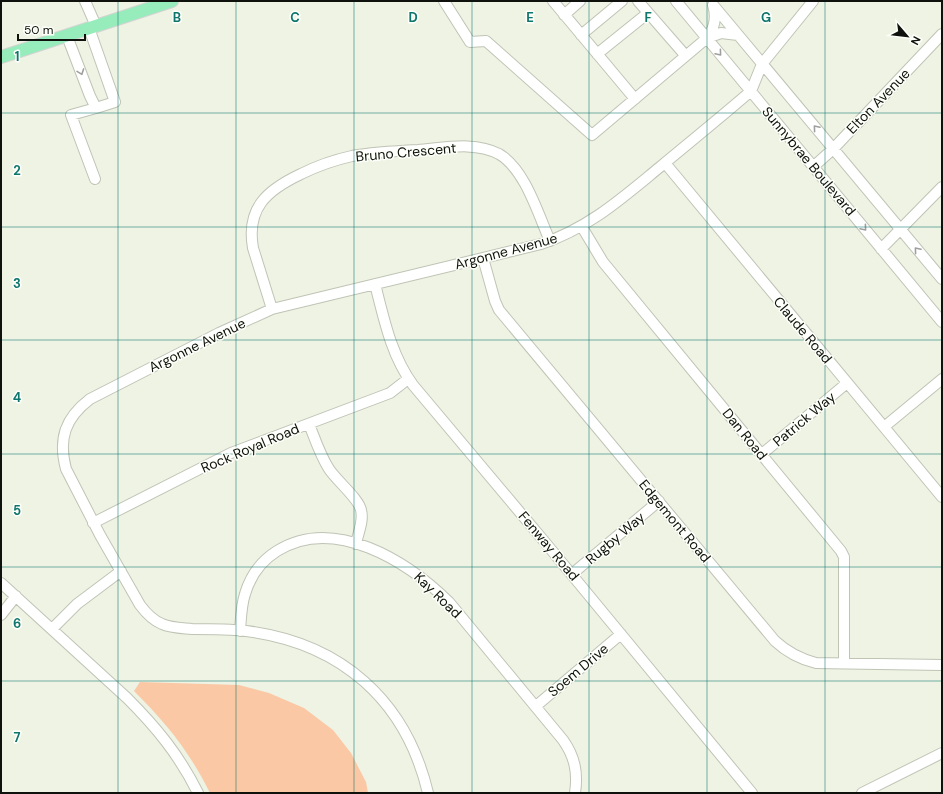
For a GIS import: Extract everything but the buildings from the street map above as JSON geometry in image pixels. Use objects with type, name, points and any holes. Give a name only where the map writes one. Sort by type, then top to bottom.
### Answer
[{"type":"main road","points":[[1,57],[172,1]]},
{"type":"street","points":[[85,1],[115,102],[71,115],[95,179]]},
{"type":"street","points":[[444,1],[470,42],[486,41],[592,136],[684,55],[707,38],[721,33],[738,35]]},
{"type":"street","points":[[553,1],[635,99]]},
{"type":"street","points":[[564,15],[580,1]]},
{"type":"street","points":[[581,35],[622,1]]},
{"type":"street","points":[[638,1],[684,55]]},
{"type":"street","name":"Sunnybrae Boulevard","points":[[676,1],[942,322]]},
{"type":"street","name":"Argonne Avenue","points":[[428,793],[424,774],[415,751],[393,712],[365,682],[344,666],[315,650],[279,637],[240,631],[174,628],[163,625],[146,613],[93,522],[66,469],[62,447],[68,424],[74,413],[90,399],[272,308],[550,241],[582,227],[611,207],[751,91],[762,64],[813,1]]},
{"type":"street","points":[[707,38],[711,32],[715,20],[711,3]]},
{"type":"street","name":"Sunnybrae Boulevard","points":[[711,3],[942,279]]},
{"type":"street","points":[[597,54],[648,13]]},
{"type":"street","name":"Elton Avenue","points":[[814,167],[942,34]]},
{"type":"street","points":[[67,36],[96,108]]},
{"type":"street","name":"Bruno Crescent","points":[[272,308],[251,238],[252,223],[258,208],[264,198],[290,179],[317,167],[351,156],[370,153],[466,146],[488,149],[503,157],[516,169],[523,179],[550,241]]},
{"type":"street","name":"Claude Road","points":[[664,163],[942,497]]},
{"type":"street","points":[[881,249],[942,187]]},
{"type":"street","name":"Dan Road","points":[[582,227],[604,262],[841,551],[844,557],[844,664]]},
{"type":"street","name":"Edgemont Road","points":[[483,258],[499,310],[783,649],[804,660],[816,663],[942,665]]},
{"type":"street","name":"Fenway Road","points":[[375,284],[391,344],[408,379],[572,574],[752,793]]},
{"type":"street","name":"Rock Royal Road","points":[[93,522],[231,453],[390,393],[408,379]]},
{"type":"street","points":[[884,427],[942,379]]},
{"type":"street","name":"Patrick Way","points":[[762,454],[847,383]]},
{"type":"street","points":[[309,424],[330,470],[339,483],[358,502],[361,508],[362,520],[356,544]]},
{"type":"street","name":"Rugby Way","points":[[572,574],[658,501]]},
{"type":"street","name":"Kay Road","points":[[240,631],[242,607],[249,583],[255,572],[273,553],[296,541],[310,538],[335,539],[356,544],[382,553],[416,573],[433,586],[536,706],[563,740],[574,759],[577,776],[575,793]]},
{"type":"street","points":[[52,629],[77,604],[121,571]]},
{"type":"street","points":[[1,583],[127,698],[152,724],[189,775],[198,793]]},
{"type":"street","points":[[1,615],[16,596]]},
{"type":"street","name":"Soem Drive","points":[[536,706],[621,634]]},
{"type":"street","points":[[862,793],[942,753]]},
{"type":"shaded area","points":[[140,682],[239,685],[269,693],[304,708],[333,730],[351,753],[366,782],[368,793],[210,793],[185,751],[157,715],[134,691]]}]
